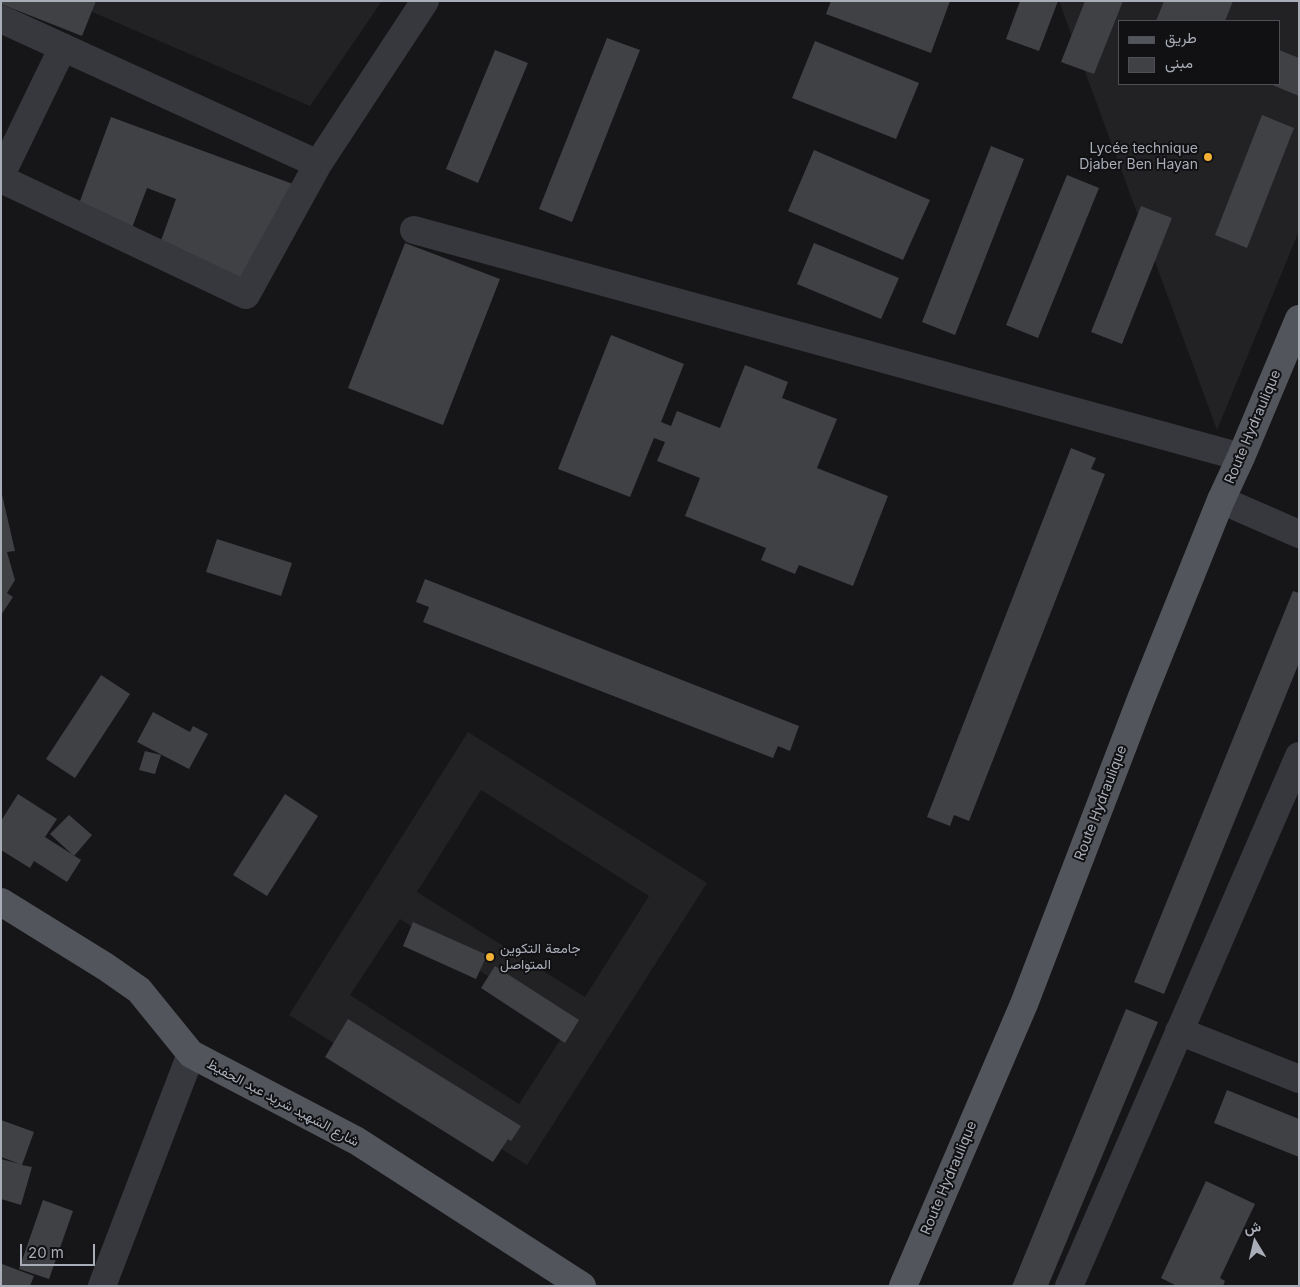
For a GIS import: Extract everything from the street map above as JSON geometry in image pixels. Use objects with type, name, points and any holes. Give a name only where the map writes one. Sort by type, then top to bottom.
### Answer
[{"type":"main road","name":"Route Hydraulique","points":[[903,1286],[1024,1004],[1138,708],[1221,500],[1299,319]]},
{"type":"main road","name":"شارع الشهيد شريد عبد الحفيظ","points":[[1,902],[106,967],[138,990],[191,1054],[357,1141],[582,1286]]},
{"type":"street","points":[[1,179],[246,295],[318,164],[425,1]]},
{"type":"street","points":[[1,19],[318,164]]},
{"type":"street","points":[[1,175],[63,48]]},
{"type":"street","points":[[414,230],[1241,457]]},
{"type":"street","points":[[1221,500],[1299,534]]},
{"type":"street","points":[[1069,1286],[1299,756]]},
{"type":"street","points":[[1179,1031],[1299,1079]]},
{"type":"street","points":[[102,1286],[191,1054]]},
{"type":"shaded area","points":[[94,1],[382,1],[310,106],[90,11]]},
{"type":"shaded area","name":"Lycée technique Djaber Ben Hayan","points":[[1059,1],[1299,1],[1299,231],[1217,430]]},
{"type":"shaded area","name":"جامعة التكوين المتواصل","points":[[468,732],[707,883],[527,1165],[289,1015]],"holes":[[[481,790],[649,896],[585,997],[417,892]],[[400,919],[568,1028],[519,1104],[350,995]]]},
{"type":"building","points":[[1,1],[96,1],[82,36],[1,4]]},
{"type":"building","points":[[831,1],[950,1],[931,53],[826,14]]},
{"type":"building","points":[[1020,1],[1058,1],[1039,51],[1006,39]]},
{"type":"building","points":[[1085,1],[1123,1],[1094,74],[1061,62]]},
{"type":"building","points":[[1164,1],[1233,1],[1225,20],[1156,20]]},
{"type":"building","points":[[607,38],[640,50],[572,222],[539,209]]},
{"type":"building","points":[[815,41],[919,83],[896,139],[792,98]]},
{"type":"building","points":[[495,50],[528,63],[478,183],[446,169]]},
{"type":"building","points":[[1280,50],[1299,58],[1299,96],[1272,85],[1280,85]]},
{"type":"building","points":[[1262,115],[1294,128],[1247,248],[1215,235]]},
{"type":"building","points":[[111,117],[293,184],[251,296],[154,260],[176,199],[147,188],[127,241],[73,220]]},
{"type":"building","points":[[991,146],[1024,159],[955,335],[922,322]]},
{"type":"building","points":[[814,150],[930,200],[903,260],[788,211]]},
{"type":"building","points":[[1067,175],[1099,188],[1038,338],[1006,325]]},
{"type":"building","points":[[1141,206],[1172,218],[1122,344],[1091,332]]},
{"type":"building","points":[[405,243],[500,279],[443,425],[348,388]]},
{"type":"building","points":[[814,243],[899,278],[881,319],[797,284]]},
{"type":"building","points":[[611,335],[684,364],[661,422],[671,426],[677,411],[720,428],[745,365],[788,382],[782,398],[837,419],[817,468],[888,496],[853,586],[799,565],[795,574],[761,560],[766,548],[685,516],[700,478],[657,461],[665,442],[654,438],[630,497],[558,469]]},
{"type":"building","points":[[1071,448],[1096,458],[1091,469],[1105,474],[969,821],[954,815],[950,826],[927,817]]},
{"type":"building","points":[[1,490],[15,551],[7,552],[15,580],[7,593],[13,597],[1,615]]},
{"type":"building","points":[[217,539],[292,563],[281,596],[206,572]]},
{"type":"building","points":[[425,579],[799,726],[790,751],[778,746],[773,758],[423,622],[429,607],[416,602]]},
{"type":"building","points":[[1293,591],[1299,593],[1299,663],[1164,994],[1134,982]]},
{"type":"building","points":[[101,675],[130,694],[75,778],[46,759]]},
{"type":"building","points":[[153,712],[190,732],[193,726],[208,734],[189,769],[137,742]]},
{"type":"building","points":[[145,751],[161,755],[155,774],[139,770]]},
{"type":"building","points":[[18,794],[57,819],[45,837],[81,860],[67,882],[34,861],[30,868],[1,850],[1,821]]},
{"type":"building","points":[[285,794],[318,816],[267,896],[233,875]]},
{"type":"building","points":[[69,815],[92,835],[74,856],[50,834]]},
{"type":"building","points":[[413,922],[487,955],[476,979],[403,946]]},
{"type":"building","points":[[495,966],[579,1020],[565,1043],[481,988]]},
{"type":"building","points":[[1126,1009],[1158,1022],[1048,1286],[1012,1286]]},
{"type":"building","points":[[348,1019],[521,1126],[511,1141],[508,1139],[493,1162],[325,1057]]},
{"type":"building","points":[[1227,1090],[1299,1119],[1299,1157],[1214,1123]]},
{"type":"building","points":[[1,1120],[34,1132],[22,1165],[32,1167],[21,1205],[1,1199],[1,1159],[20,1164],[1,1157]]},
{"type":"building","points":[[1206,1181],[1255,1204],[1220,1278],[1225,1281],[1223,1286],[1177,1286],[1161,1278]]},
{"type":"building","points":[[43,1200],[73,1211],[49,1279],[19,1269]]},
{"type":"building","points":[[2,1264],[34,1276],[30,1286],[1,1286]]},
{"type":"place","name":"Lycée technique Djaber Ben Hayan","points":[[1208,157]]},
{"type":"place","name":"جامعة التكوين المتواصل","points":[[490,957]]}]
